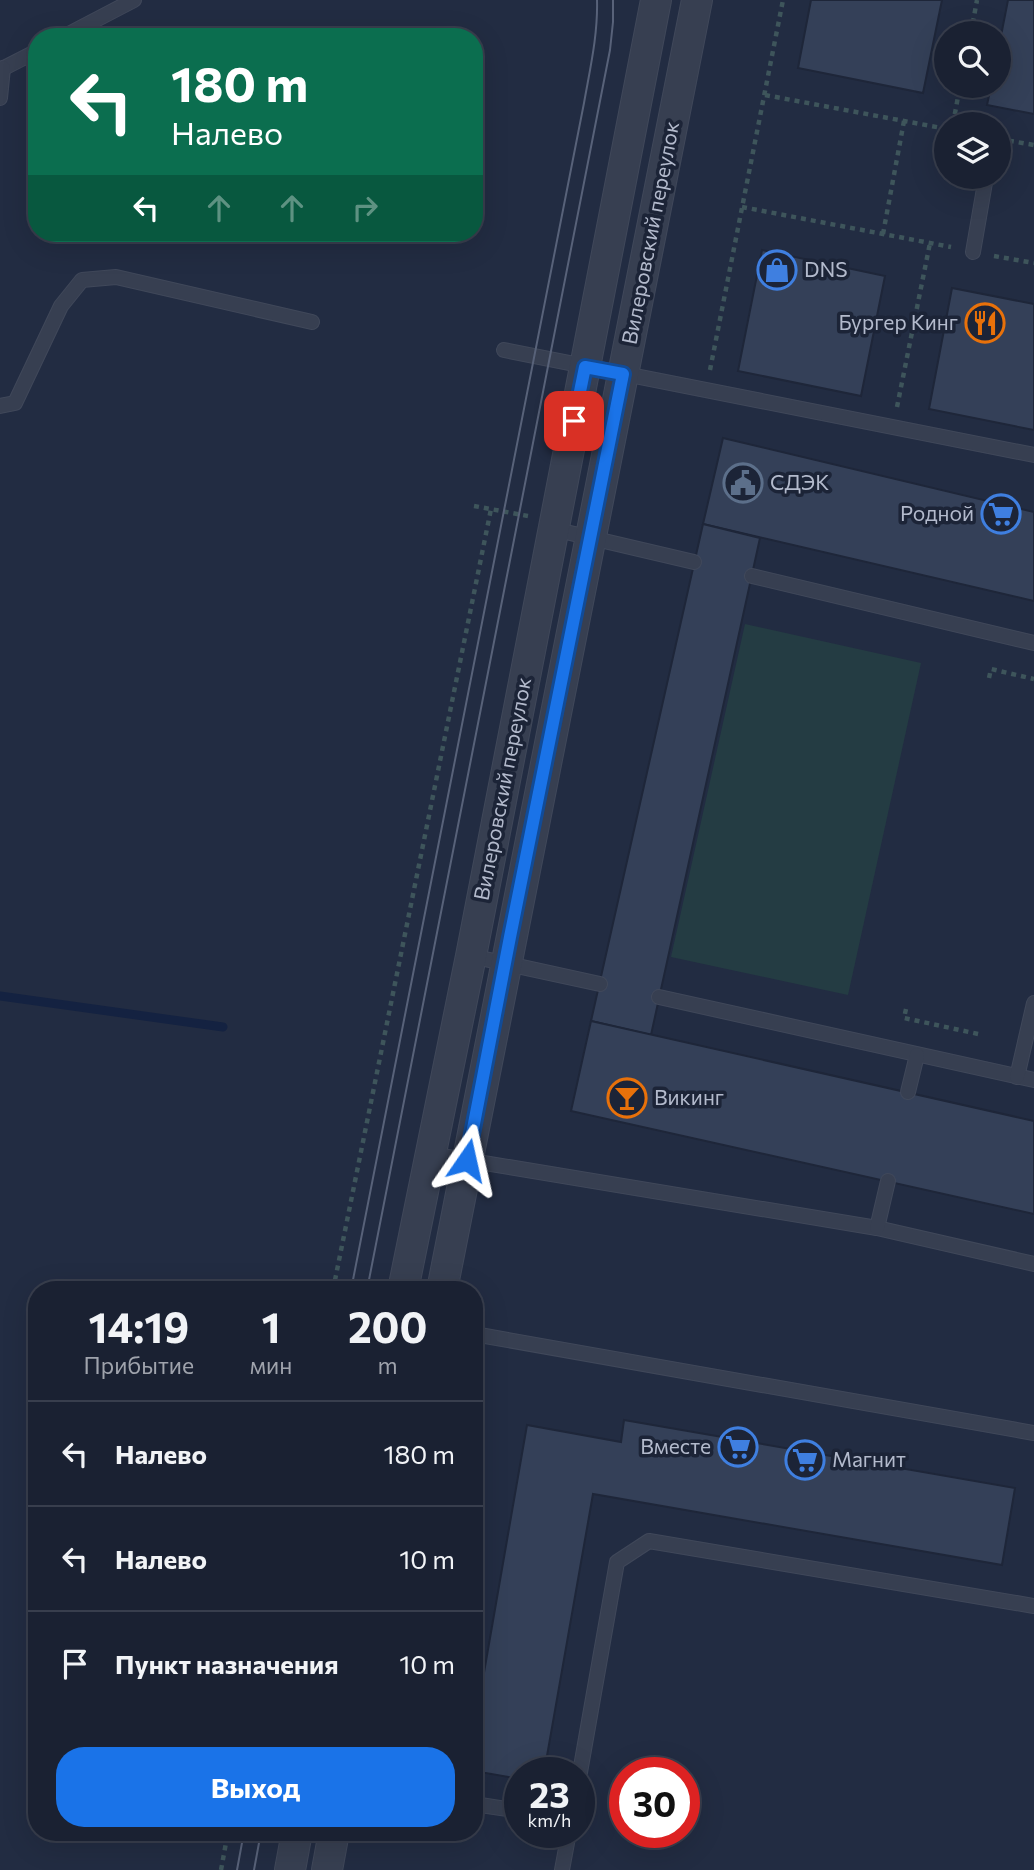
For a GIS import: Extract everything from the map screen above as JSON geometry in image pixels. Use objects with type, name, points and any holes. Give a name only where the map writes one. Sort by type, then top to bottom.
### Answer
[{"type":"street","name":"Вилеровский переулок","points":[[405,1281],[471,956],[541,523],[585,367],[656,0]]},
{"type":"street","name":"Вилеровский переулок","points":[[444,1281],[697,0]]},
{"type":"street","points":[[290,1870],[295,1841]]},
{"type":"street","points":[[327,1870],[332,1841]]},
{"type":"lane","points":[[81,28],[134,0]]},
{"type":"lane","points":[[0,98],[2,69],[28,56]]},
{"type":"lane","points":[[973,251],[984,189]]},
{"type":"lane","points":[[0,406],[15,403],[61,306],[82,280],[116,277],[312,322]]},
{"type":"lane","points":[[504,351],[1034,455]]},
{"type":"lane","points":[[541,523],[591,538],[694,562]]},
{"type":"lane","points":[[752,576],[1034,643]]},
{"type":"lane","points":[[471,956],[600,984]]},
{"type":"lane","points":[[659,998],[1034,1080]]},
{"type":"lane","points":[[1017,1077],[1034,1003]]},
{"type":"lane","points":[[908,1092],[917,1055]]},
{"type":"lane","points":[[430,1154],[877,1228],[1034,1264]]},
{"type":"lane","points":[[877,1228],[888,1181]]},
{"type":"lane","points":[[483,1336],[1034,1433]]},
{"type":"lane","points":[[583,1757],[617,1562],[649,1541],[1034,1606]]},
{"type":"lane","points":[[483,1805],[504,1809]]},
{"type":"lane","points":[[562,1870],[566,1848]]},
{"type":"path","points":[[707,390],[783,0]]},
{"type":"path","points":[[973,21],[977,0]]},
{"type":"path","points":[[765,95],[934,127]]},
{"type":"path","points":[[883,234],[904,121]]},
{"type":"path","points":[[1011,141],[1034,145]]},
{"type":"path","points":[[742,207],[1034,263]]},
{"type":"path","points":[[893,427],[930,243]]},
{"type":"path","points":[[474,506],[541,523]]},
{"type":"path","points":[[335,1281],[491,509]]},
{"type":"path","points":[[989,678],[991,669],[1034,678]]},
{"type":"path","points":[[906,1009],[904,1018],[983,1035]]},
{"type":"path","points":[[221,1870],[226,1841]]},
{"type":"shaded area","points":[[745,624],[921,663],[848,995],[671,957]]},
{"type":"building","points":[[811,0],[942,0],[938,21],[934,21],[934,39],[923,93],[798,68]]},
{"type":"building","points":[[1008,0],[1034,0],[1034,114],[987,105],[988,98],[1011,98],[1011,21],[1004,21]]},
{"type":"building","points":[[762,250],[885,276],[861,396],[738,371]]},
{"type":"building","points":[[952,288],[1034,304],[1034,430],[929,409]]},
{"type":"building","points":[[723,438],[1034,512],[1034,601],[703,524]]},
{"type":"building","points":[[703,524],[760,538],[651,1035],[591,1021]]},
{"type":"building","points":[[591,1021],[1034,1121],[1034,1214],[571,1111]]},
{"type":"building","points":[[624,1420],[1015,1488],[1002,1565],[593,1494],[547,1757],[504,1757],[504,1776],[483,1773],[483,1678],[527,1425],[621,1442]]},
{"type":"waterway","points":[[0,996],[223,1027]]},
{"type":"tram line","points":[[353,1281],[584,103],[595,39],[597,0]]},
{"type":"tram line","points":[[369,1281],[610,50],[613,0]]},
{"type":"tram line","points":[[237,1870],[242,1841]]},
{"type":"tram line","points":[[254,1870],[259,1841]]},
{"type":"place","name":"DNS","points":[[777,270]]},
{"type":"place","name":"Бургер Кинг","points":[[985,323]]},
{"type":"place","name":"СДЭК","points":[[743,483]]},
{"type":"place","name":"Родной","points":[[1001,514]]},
{"type":"place","name":"Викинг","points":[[627,1098]]},
{"type":"place","name":"Вместе","points":[[738,1447]]},
{"type":"place","name":"Магнит","points":[[805,1460]]},
{"type":"route","points":[[467,1160],[623,374],[585,367],[574,421]]}]
